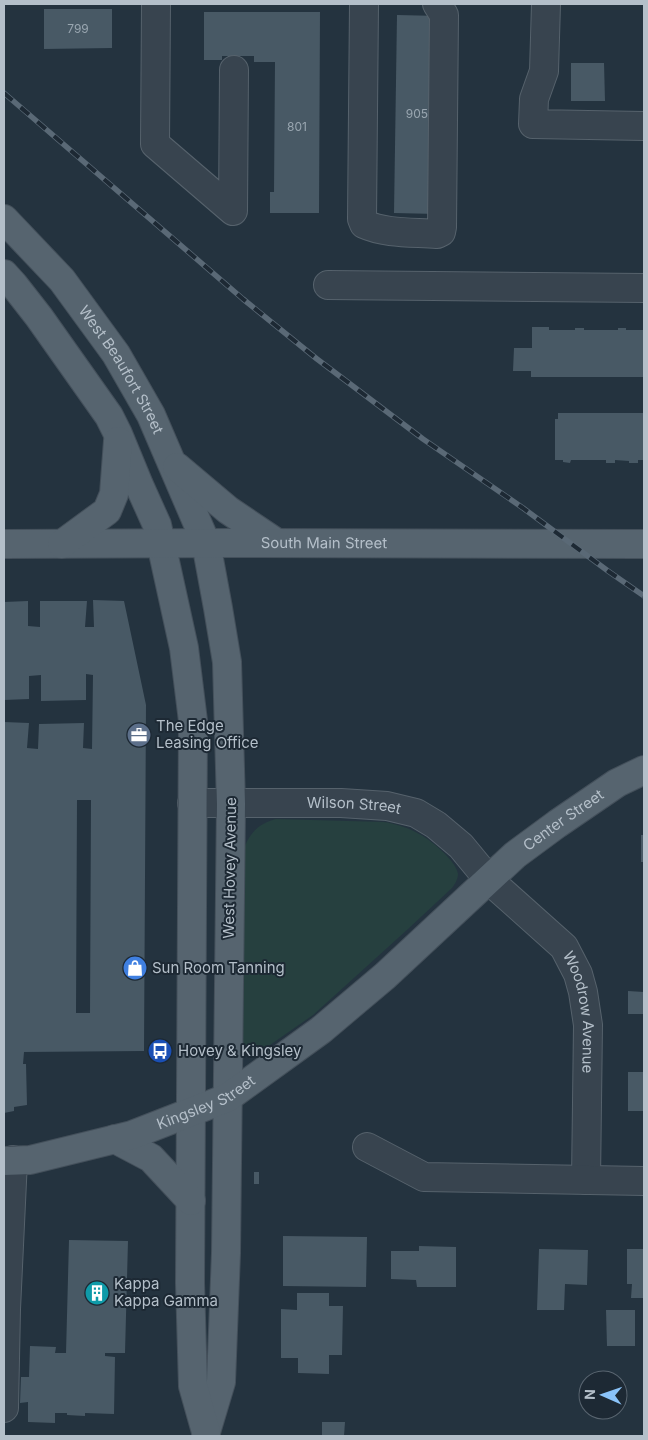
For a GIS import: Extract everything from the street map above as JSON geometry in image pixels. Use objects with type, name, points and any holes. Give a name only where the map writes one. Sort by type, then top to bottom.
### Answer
[{"type":"main road","name":"West Beaufort Street","points":[[4,218],[62,280],[116,354],[152,415],[206,543]]},
{"type":"main road","points":[[7,285],[39,317],[109,416],[158,524],[162,544]]},
{"type":"main road","points":[[62,544],[107,511],[114,494],[118,434]]},
{"type":"main road","points":[[172,463],[228,510],[277,543]]},
{"type":"main road","name":"West Hovey Avenue","points":[[206,543],[227,662],[231,804],[226,1253],[221,1382],[206,1434]]},
{"type":"main road","name":"South Main Street","points":[[4,544],[644,544]]},
{"type":"main road","name":"West Hovey Avenue","points":[[162,544],[184,648],[193,721],[190,1283],[193,1386],[206,1434]]},
{"type":"main road","name":"Center Street","points":[[489,880],[515,855],[556,824],[617,783],[644,770]]},
{"type":"main road","name":"Kingsley Street","points":[[9,1160],[30,1160],[132,1135],[227,1098],[328,1024],[385,976],[489,880]]},
{"type":"main road","points":[[115,1139],[152,1158],[191,1201]]},
{"type":"street","points":[[156,4],[155,144],[233,211],[234,70]]},
{"type":"street","points":[[364,4],[362,219],[364,224],[369,226],[397,232],[437,234],[441,232],[442,227],[444,15],[437,4]]},
{"type":"street","points":[[546,4],[544,71],[534,99],[533,124],[644,126]]},
{"type":"street","points":[[328,285],[644,288]]},
{"type":"street","name":"Wilson Street","points":[[192,803],[341,803],[387,806],[416,813],[436,825],[461,846],[489,880]]},
{"type":"street","name":"Woodrow Avenue","points":[[489,880],[564,947],[578,974],[588,1025],[586,1180]]},
{"type":"street","points":[[368,1147],[424,1177],[644,1181]]},
{"type":"street","points":[[4,1408],[9,1160]]},
{"type":"green space","points":[[276,819],[384,822],[398,825],[421,835],[437,847],[457,869],[458,876],[452,888],[313,1015],[260,1052],[255,1053],[248,1051],[243,1042],[244,848],[256,829]]},
{"type":"building","points":[[44,9],[112,9],[112,48],[44,49]]},
{"type":"building","points":[[204,12],[320,12],[319,213],[270,213],[270,192],[274,192],[275,62],[254,62],[254,56],[222,56],[222,60],[204,60]]},
{"type":"building","points":[[397,15],[440,16],[437,214],[394,213]]},
{"type":"building","points":[[571,63],[604,63],[605,101],[571,101]]},
{"type":"building","points":[[532,327],[549,327],[549,330],[584,328],[584,330],[618,330],[618,328],[626,328],[626,330],[644,330],[644,377],[531,377],[531,371],[513,371],[514,348],[532,348]]},
{"type":"building","points":[[558,413],[644,413],[644,460],[638,460],[638,463],[615,460],[615,463],[606,463],[606,460],[571,460],[570,463],[563,462],[563,460],[555,460],[555,419],[558,419]]},
{"type":"building","points":[[93,600],[124,601],[146,705],[144,1051],[24,1052],[23,1064],[26,1064],[27,1105],[14,1107],[14,1111],[4,1113],[4,722],[29,723],[27,748],[38,749],[39,724],[84,723],[83,748],[92,749],[93,675],[86,674],[86,700],[41,701],[41,675],[29,676],[29,699],[4,700],[4,602],[28,601],[28,626],[40,627],[40,601],[87,601],[85,627],[94,627]],"holes":[[[77,800],[91,800],[90,1013],[76,1013]]]},
{"type":"building","points":[[641,835],[644,835],[644,862],[641,862]]},
{"type":"building","points":[[628,991],[644,992],[644,1014],[628,1014]]},
{"type":"building","points":[[628,1072],[644,1072],[644,1111],[628,1111]]},
{"type":"building","points":[[254,1172],[259,1172],[259,1184],[254,1184]]},
{"type":"building","points":[[283,1236],[367,1237],[366,1287],[283,1286]]},
{"type":"building","name":"Kappa Kappa Gamma","points":[[69,1240],[128,1241],[125,1353],[105,1353],[105,1356],[115,1357],[114,1414],[85,1413],[85,1416],[55,1413],[55,1423],[28,1422],[28,1402],[20,1403],[21,1377],[29,1377],[30,1346],[56,1347],[55,1353],[66,1353]]},
{"type":"building","points":[[419,1246],[456,1247],[456,1287],[417,1287],[416,1280],[391,1279],[391,1251],[419,1251]]},
{"type":"building","points":[[539,1249],[588,1250],[587,1285],[565,1284],[564,1310],[537,1310]]},
{"type":"building","points":[[627,1249],[644,1249],[644,1298],[631,1298],[632,1284],[627,1284]]},
{"type":"building","points":[[297,1293],[329,1293],[329,1306],[343,1306],[342,1355],[329,1355],[329,1374],[298,1373],[298,1358],[281,1358],[281,1309],[297,1310]]},
{"type":"building","points":[[606,1310],[635,1310],[635,1346],[607,1346]]},
{"type":"building","points":[[322,1422],[345,1422],[344,1436],[322,1436]]},
{"type":"railway","points":[[4,93],[243,299],[317,359],[423,439],[523,508],[644,596]]},
{"type":"place","name":"The Edge Leasing Office","points":[[139,735]]},
{"type":"place","name":"Sun Room Tanning","points":[[135,968]]},
{"type":"place","name":"Hovey & Kingsley","points":[[160,1051]]},
{"type":"place","name":"Kappa Kappa Gamma","points":[[97,1293]]}]
